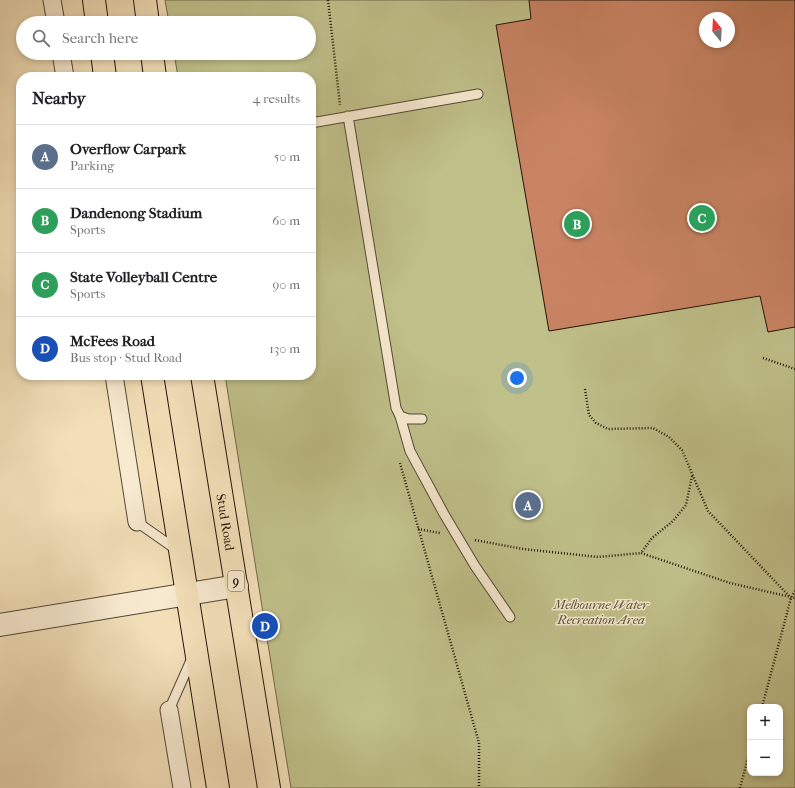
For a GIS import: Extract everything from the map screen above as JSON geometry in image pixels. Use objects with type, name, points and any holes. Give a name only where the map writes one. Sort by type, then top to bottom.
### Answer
[{"type":"highway","points":[[94,0],[96,16]]},
{"type":"highway","points":[[145,0],[147,16]]},
{"type":"highway","points":[[103,60],[104,72]]},
{"type":"highway","points":[[153,60],[154,72]]},
{"type":"highway","points":[[153,380],[179,552],[218,788]]},
{"type":"highway","name":"Stud Road","points":[[203,380],[269,788]]},
{"type":"street","points":[[52,0],[55,16]]},
{"type":"street","points":[[62,60],[64,72]]},
{"type":"street","points":[[115,380],[137,522]]},
{"type":"street","points":[[0,625],[237,586]]},
{"type":"street","points":[[169,710],[182,788]]},
{"type":"lane","points":[[316,121],[478,94]]},
{"type":"lane","points":[[345,117],[396,408],[400,416],[410,451],[457,537],[510,617]]},
{"type":"lane","points":[[400,416],[408,419],[422,419]]},
{"type":"lane","points":[[137,522],[179,552]]},
{"type":"lane","points":[[169,710],[195,651]]},
{"type":"path","points":[[328,0],[345,117]]},
{"type":"path","points":[[763,358],[795,369]]},
{"type":"path","points":[[585,389],[589,415],[596,423],[608,429],[653,428],[669,437],[682,450],[708,511],[793,598]]},
{"type":"path","points":[[399,462],[479,743],[480,788]]},
{"type":"path","points":[[641,553],[652,538],[673,521],[686,505],[692,476]]},
{"type":"path","points":[[418,530],[523,548],[598,556],[641,553],[730,583],[793,598]]},
{"type":"path","points":[[763,704],[795,591]]},
{"type":"path","points":[[740,788],[747,761]]},
{"type":"green space","name":"Melbourne Water Recreation Area","points":[[165,0],[795,0],[795,788],[291,788],[226,380],[316,380],[316,72],[177,72],[175,60],[316,60],[316,16],[168,16]]},
{"type":"building","points":[[529,0],[795,0],[795,327],[768,332],[760,296],[549,331],[496,25],[531,19]]},
{"type":"place","name":"State Volleyball Centre","points":[[702,218]]},
{"type":"place","name":"Dandenong Stadium","points":[[577,224]]},
{"type":"place","name":"Overflow Carpark","points":[[528,505]]},
{"type":"place","name":"McFees Road","points":[[265,626]]}]
